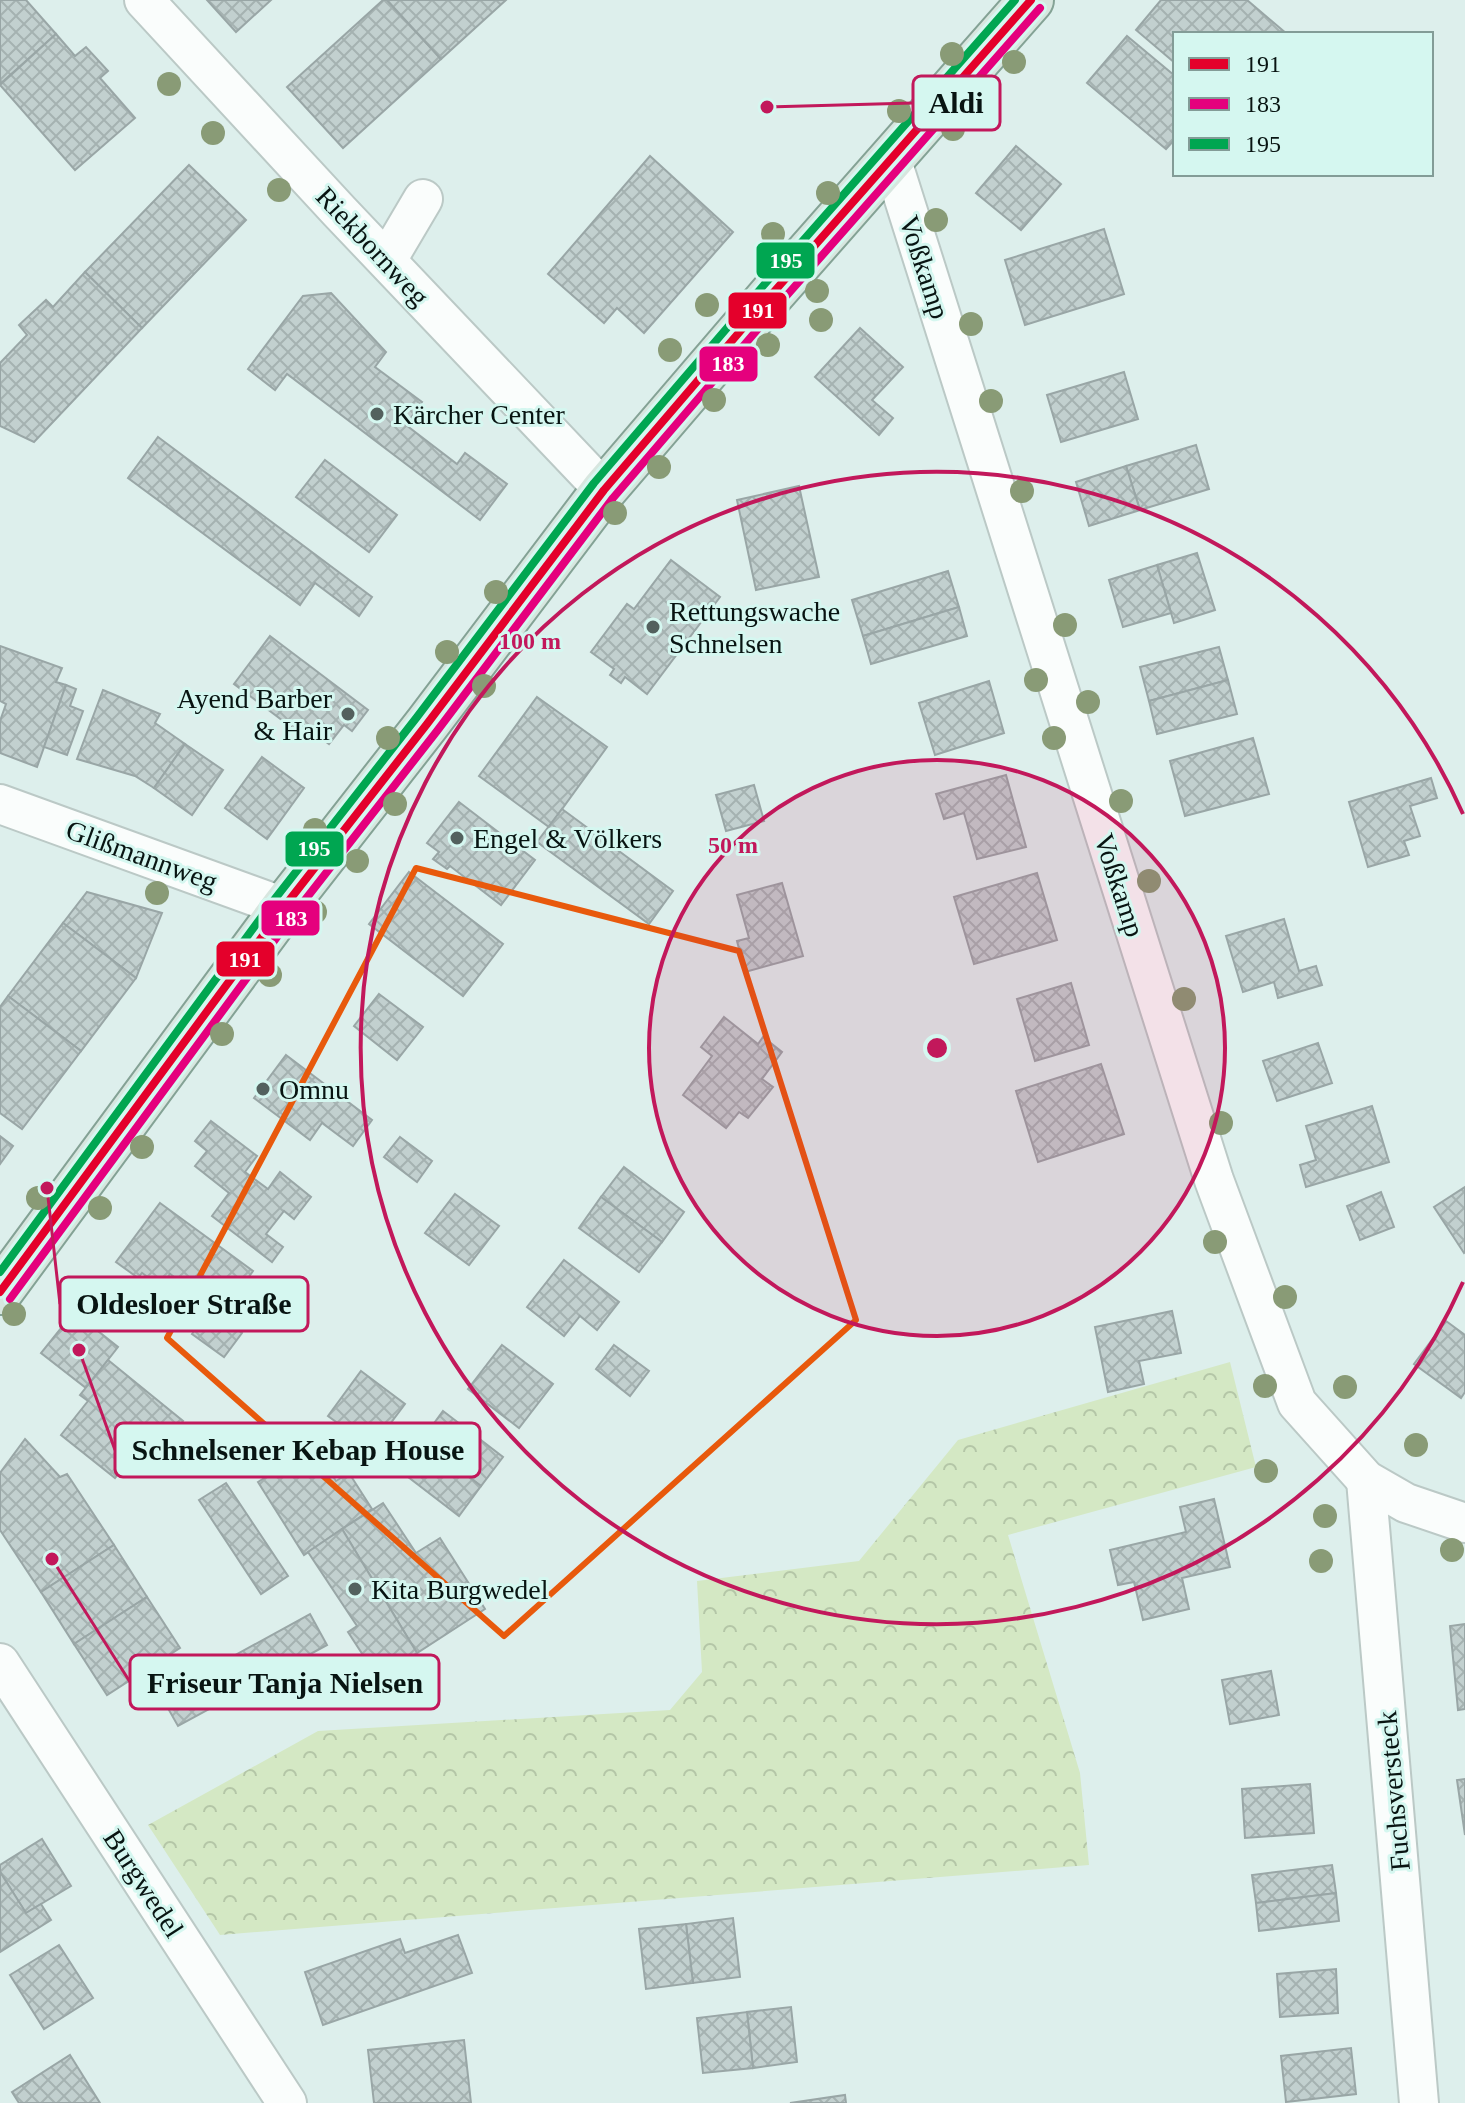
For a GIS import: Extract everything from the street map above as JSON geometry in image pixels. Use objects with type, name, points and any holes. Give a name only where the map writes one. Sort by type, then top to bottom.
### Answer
[{"type":"main road","points":[[0,1292],[284,907],[604,490],[1031,0]]},
{"type":"street","name":"Riekbornweg","points":[[144,0],[604,490]]},
{"type":"street","name":"Voßkamp","points":[[892,161],[1214,1180],[1297,1403],[1366,1480],[1406,1503],[1465,1523]]},
{"type":"street","points":[[387,260],[423,199]]},
{"type":"street","name":"Glißmannweg","points":[[0,804],[284,907]]},
{"type":"street","name":"Fuchsversteck","points":[[1366,1480],[1419,2103]]},
{"type":"street","name":"Burgwedel","points":[[0,1663],[287,2103]]},
{"type":"highlighted area","points":[[416,868],[739,951],[856,1320],[504,1636],[167,1338]]},
{"type":"green space","points":[[1230,1362],[1256,1467],[1008,1535],[1080,1773],[1089,1865],[220,1935],[148,1825],[318,1731],[670,1710],[702,1672],[697,1581],[859,1561],[958,1440]]},
{"type":"building","points":[[0,0],[26,0],[56,34],[0,84]]},
{"type":"building","points":[[207,0],[271,0],[236,32]]},
{"type":"building","points":[[383,0],[387,0],[441,59],[343,148],[287,87]]},
{"type":"building","points":[[387,0],[506,0],[441,59]]},
{"type":"building","points":[[1161,0],[1247,0],[1285,32],[1173,32],[1173,61],[1136,30]]},
{"type":"building","points":[[56,34],[75,56],[86,47],[108,71],[100,78],[135,118],[75,170],[0,85]]},
{"type":"building","points":[[1127,36],[1173,74],[1173,141],[1166,149],[1087,83]]},
{"type":"building","points":[[1016,146],[1061,184],[1021,230],[976,193]]},
{"type":"building","points":[[650,156],[733,232],[644,333],[617,308],[604,323],[548,274]]},
{"type":"building","points":[[189,165],[246,220],[142,328],[85,272]]},
{"type":"building","points":[[1104,229],[1124,294],[1025,325],[1005,260]]},
{"type":"building","points":[[85,272],[142,328],[34,442],[0,426],[0,363],[27,335],[19,325],[46,300],[53,307]]},
{"type":"building","name":"Kärcher Center","points":[[331,293],[386,352],[375,367],[422,402],[406,425],[457,464],[465,453],[507,484],[480,520],[287,374],[275,390],[248,369],[303,296]]},
{"type":"building","points":[[860,328],[903,367],[872,400],[893,418],[879,435],[815,377]]},
{"type":"building","points":[[1124,372],[1138,419],[1061,442],[1047,395]]},
{"type":"building","points":[[158,437],[372,597],[359,616],[315,583],[300,605],[128,478]]},
{"type":"building","points":[[1196,445],[1209,489],[1140,510],[1126,466]]},
{"type":"building","points":[[325,460],[397,515],[369,552],[296,497]]},
{"type":"building","points":[[1126,466],[1140,510],[1089,526],[1076,482]]},
{"type":"building","points":[[799,486],[819,577],[756,590],[737,500]]},
{"type":"building","points":[[1197,553],[1215,610],[1174,623],[1157,565]]},
{"type":"building","name":"Rettungswache Schnelsen","points":[[671,560],[720,597],[647,694],[625,677],[621,683],[610,675],[614,669],[591,652],[627,604],[634,609]]},
{"type":"building","points":[[1157,565],[1171,613],[1123,627],[1109,580]]},
{"type":"building","points":[[948,571],[959,607],[863,636],[852,600]]},
{"type":"building","points":[[959,607],[967,636],[871,664],[863,636]]},
{"type":"building","points":[[270,636],[368,710],[352,731],[344,725],[329,744],[304,725],[299,733],[234,684]]},
{"type":"building","points":[[0,646],[62,668],[56,682],[66,685],[37,767],[0,753],[0,721],[6,704],[0,701]]},
{"type":"building","points":[[1219,647],[1228,680],[1149,701],[1140,667]]},
{"type":"building","points":[[1228,680],[1237,714],[1157,734],[1149,701]]},
{"type":"building","points":[[989,681],[1004,733],[935,755],[919,703]]},
{"type":"building","points":[[66,685],[76,689],[70,706],[83,711],[67,755],[44,747]]},
{"type":"building","points":[[103,690],[160,714],[155,723],[185,744],[154,788],[135,776],[77,759]]},
{"type":"building","points":[[537,697],[607,747],[549,827],[479,776]]},
{"type":"building","points":[[1253,738],[1269,794],[1185,816],[1170,761]]},
{"type":"building","points":[[185,744],[223,770],[192,815],[154,788]]},
{"type":"building","points":[[262,757],[304,788],[267,839],[225,808]]},
{"type":"building","points":[[1006,775],[1026,847],[977,859],[964,813],[944,819],[936,794]]},
{"type":"building","points":[[1431,778],[1437,798],[1410,806],[1420,836],[1404,841],[1409,855],[1368,867],[1349,802]]},
{"type":"building","points":[[754,785],[764,821],[726,831],[716,795]]},
{"type":"building","points":[[459,802],[535,860],[501,905],[450,866],[447,869],[433,859],[439,852],[427,843]]},
{"type":"building","points":[[562,809],[673,891],[649,924],[537,842]]},
{"type":"building","points":[[409,872],[503,944],[463,996],[369,924]]},
{"type":"building","points":[[1037,873],[1057,940],[974,964],[954,897]]},
{"type":"building","points":[[782,883],[803,956],[745,972],[737,941],[749,938],[737,895]]},
{"type":"building","points":[[87,892],[162,913],[136,978],[63,923]]},
{"type":"building","points":[[1284,919],[1299,971],[1316,966],[1322,985],[1278,998],[1274,982],[1243,992],[1226,936]]},
{"type":"building","points":[[63,923],[136,978],[81,1051],[8,996]]},
{"type":"building","points":[[1071,983],[1089,1045],[1035,1061],[1017,999]]},
{"type":"building","points":[[379,994],[423,1027],[397,1060],[354,1026]]},
{"type":"building","points":[[8,996],[81,1051],[22,1129],[0,1113],[0,1007]]},
{"type":"building","points":[[724,1017],[758,1044],[763,1037],[782,1052],[762,1079],[773,1087],[748,1118],[739,1112],[726,1128],[683,1095],[712,1056],[701,1047]]},
{"type":"building","points":[[1318,1043],[1332,1083],[1277,1101],[1263,1061]]},
{"type":"building","points":[[286,1055],[372,1120],[353,1146],[322,1123],[310,1140],[254,1098]]},
{"type":"building","points":[[1101,1064],[1124,1134],[1038,1162],[1016,1091]]},
{"type":"building","points":[[1372,1106],[1389,1162],[1306,1187],[1300,1165],[1316,1160],[1306,1126]]},
{"type":"building","points":[[211,1121],[257,1156],[245,1172],[268,1189],[280,1172],[311,1197],[294,1219],[284,1211],[266,1234],[283,1247],[272,1262],[212,1216],[229,1193],[195,1166],[207,1151],[195,1141]]},
{"type":"building","points":[[0,1136],[13,1146],[0,1164]]},
{"type":"building","points":[[400,1137],[432,1161],[417,1182],[384,1157]]},
{"type":"building","points":[[624,1167],[684,1212],[662,1242],[601,1197]]},
{"type":"building","points":[[1465,1187],[1465,1252],[1464,1253],[1434,1207]]},
{"type":"building","points":[[1381,1192],[1394,1227],[1360,1240],[1347,1206]]},
{"type":"building","points":[[455,1194],[499,1226],[469,1265],[425,1233]]},
{"type":"building","points":[[601,1197],[662,1242],[639,1272],[579,1228]]},
{"type":"building","points":[[160,1203],[253,1271],[223,1313],[170,1274],[161,1287],[142,1273],[138,1278],[116,1262]]},
{"type":"building","points":[[564,1260],[619,1302],[597,1330],[580,1316],[564,1336],[527,1307]]},
{"type":"building","points":[[210,1309],[242,1333],[224,1357],[192,1334]]},
{"type":"building","points":[[1172,1311],[1181,1353],[1139,1361],[1144,1384],[1108,1392],[1095,1327]]},
{"type":"building","points":[[74,1312],[118,1347],[86,1388],[41,1353]]},
{"type":"building","points":[[1446,1321],[1465,1335],[1465,1392],[1461,1398],[1414,1364]]},
{"type":"building","points":[[502,1345],[553,1384],[519,1428],[468,1389]]},
{"type":"building","points":[[614,1345],[649,1371],[630,1396],[596,1369]]},
{"type":"building","points":[[108,1360],[183,1421],[143,1471],[129,1460],[115,1478],[61,1435],[88,1401],[80,1395]]},
{"type":"building","points":[[361,1371],[405,1404],[372,1448],[328,1416]]},
{"type":"building","points":[[443,1411],[503,1457],[481,1486],[421,1441]]},
{"type":"building","points":[[25,1439],[60,1477],[67,1474],[114,1545],[41,1592],[0,1530],[0,1473]]},
{"type":"building","points":[[421,1441],[481,1486],[459,1516],[399,1470]]},
{"type":"building","points":[[297,1457],[309,1475],[325,1464],[336,1481],[349,1473],[372,1509],[304,1555],[258,1482]]},
{"type":"building","points":[[226,1483],[288,1576],[261,1594],[199,1500]]},
{"type":"building","points":[[1214,1499],[1230,1567],[1182,1578],[1189,1609],[1143,1620],[1134,1582],[1118,1585],[1110,1550],[1186,1532],[1180,1507]]},
{"type":"building","points":[[383,1503],[416,1553],[440,1538],[485,1609],[417,1653],[342,1529]]},
{"type":"building","name":"Kita Burgwedel","points":[[342,1529],[417,1653],[378,1678],[348,1632],[357,1626],[308,1552]]},
{"type":"building","points":[[114,1545],[147,1597],[74,1644],[41,1592]]},
{"type":"building","points":[[147,1597],[180,1648],[107,1695],[74,1644]]},
{"type":"building","points":[[310,1614],[327,1645],[178,1726],[161,1696]]},
{"type":"building","points":[[1465,1624],[1465,1709],[1458,1710],[1450,1626]]},
{"type":"building","points":[[1271,1671],[1279,1715],[1230,1724],[1222,1680]]},
{"type":"building","points":[[1465,1779],[1465,1835],[1457,1780]]},
{"type":"building","points":[[1310,1784],[1314,1833],[1245,1838],[1242,1789]]},
{"type":"building","points":[[42,1839],[71,1886],[26,1913],[0,1872],[0,1865]]},
{"type":"building","points":[[1332,1865],[1336,1893],[1256,1903],[1252,1875]]},
{"type":"building","points":[[0,1872],[26,1913],[41,1904],[51,1920],[0,1952]]},
{"type":"building","points":[[1336,1893],[1339,1921],[1259,1931],[1256,1903]]},
{"type":"building","points":[[733,1918],[740,1977],[693,1983],[686,1924]]},
{"type":"building","points":[[686,1924],[693,1983],[646,1989],[639,1929]]},
{"type":"building","points":[[458,1935],[472,1973],[323,2025],[305,1972],[400,1939],[405,1953]]},
{"type":"building","points":[[59,1945],[93,1998],[44,2029],[10,1975]]},
{"type":"building","points":[[1336,1969],[1338,2013],[1280,2017],[1277,1974]]},
{"type":"building","points":[[791,2007],[797,2062],[753,2068],[747,2012]]},
{"type":"building","points":[[747,2012],[753,2068],[703,2073],[697,2018]]},
{"type":"building","points":[[464,2040],[471,2103],[374,2103],[368,2050]]},
{"type":"building","points":[[1351,2048],[1356,2094],[1286,2102],[1281,2056]]},
{"type":"building","points":[[70,2055],[100,2103],[19,2103],[12,2092]]},
{"type":"building","points":[[845,2095],[846,2103],[790,2103]]},
{"type":"transit line","name":"195","points":[[0,1272],[274,900],[594,483],[1015,0]]},
{"type":"transit line","name":"191","points":[[0,1292],[284,907],[604,490],[1031,0]]},
{"type":"transit line","name":"183","points":[[10,1299],[294,914],[613,498],[1040,8]]},
{"type":"place","name":"Aldi","points":[[767,107]]},
{"type":"place","name":"Kärcher Center","points":[[377,414]]},
{"type":"place","name":"Rettungswache Schnelsen","points":[[653,627]]},
{"type":"place","name":"Ayend Barber & Hair","points":[[348,714]]},
{"type":"place","name":"Engel & Völkers","points":[[457,838]]},
{"type":"place","name":"Omnu","points":[[263,1089]]},
{"type":"place","name":"Oldesloer Straße","points":[[47,1188]]},
{"type":"place","name":"Schnelsener Kebap House","points":[[79,1350]]},
{"type":"place","name":"Friseur Tanja Nielsen","points":[[52,1559]]},
{"type":"place","name":"Kita Burgwedel","points":[[355,1589]]}]
